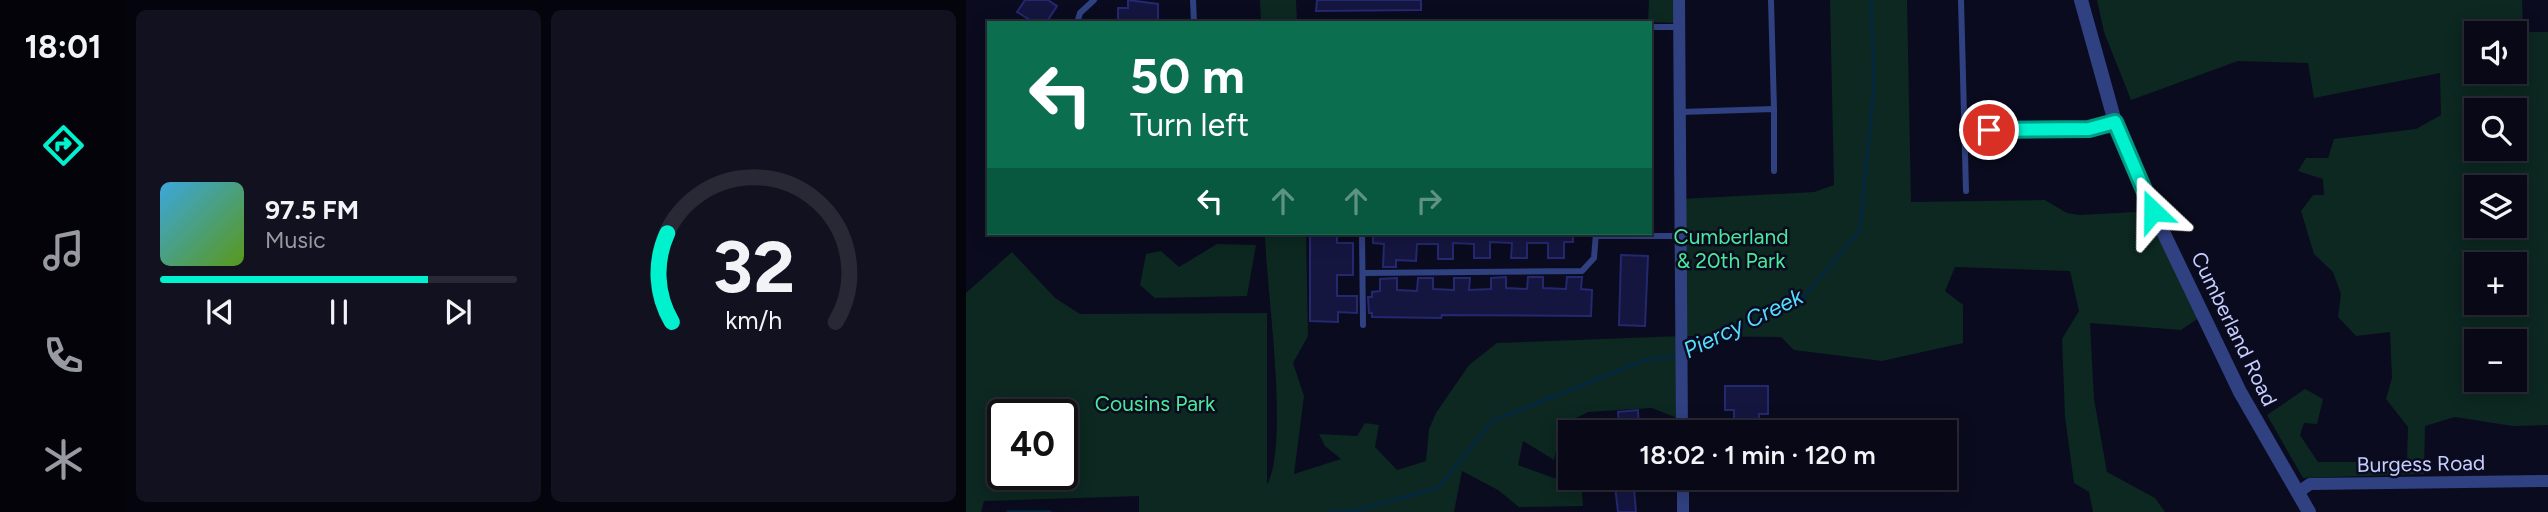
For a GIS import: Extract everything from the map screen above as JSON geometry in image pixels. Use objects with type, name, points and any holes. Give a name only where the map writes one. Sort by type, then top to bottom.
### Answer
[{"type":"street","points":[[1679,0],[1682,420]]},
{"type":"street","name":"Cumberland Road","points":[[2081,0],[2115,122],[2153,211],[2240,392],[2309,512]]},
{"type":"street","name":"Burgess Road","points":[[2297,493],[2310,484],[2548,481]]},
{"type":"street","points":[[1683,490],[1683,512]]},
{"type":"lane","points":[[1078,21],[1080,13],[1094,0]]},
{"type":"lane","points":[[1193,0],[1194,21]]},
{"type":"lane","points":[[1771,0],[1774,172]]},
{"type":"lane","points":[[1961,0],[1966,191]]},
{"type":"lane","points":[[1652,27],[1679,27]]},
{"type":"lane","points":[[1680,112],[1774,109]]},
{"type":"lane","points":[[1963,130],[2089,129],[2115,122]]},
{"type":"lane","points":[[1362,235],[1363,325]]},
{"type":"lane","points":[[1363,274],[1582,271],[1594,258],[1596,235]]},
{"type":"lane","points":[[1638,235],[1681,236]]},
{"type":"green space","points":[[1260,0],[1296,0],[1297,21],[1261,21]]},
{"type":"green space","points":[[1649,0],[1679,0],[1679,23],[1648,21]]},
{"type":"green space","points":[[1830,0],[1907,0],[1911,202],[2045,200],[2067,213],[2080,215],[2153,211],[2203,315],[2181,330],[2090,323],[2094,399],[2107,472],[2155,498],[2165,512],[2093,512],[2089,492],[2074,483],[2065,417],[2062,339],[2079,311],[2070,271],[1955,267],[1945,291],[1963,305],[1963,343],[1882,361],[1794,350],[1781,337],[1682,336],[1682,420],[1652,408],[1588,412],[1572,420],[1558,420],[1558,442],[1554,460],[1523,441],[1518,465],[1558,478],[1558,490],[1582,490],[1583,506],[1519,507],[1498,490],[1462,471],[1454,512],[1139,512],[1139,496],[984,501],[981,512],[966,512],[966,293],[1012,252],[1055,298],[1080,314],[1267,313],[1267,485],[1274,464],[1277,401],[1265,235],[1306,235],[1308,336],[1293,363],[1304,396],[1294,474],[1341,459],[1325,446],[1319,434],[1357,436],[1365,423],[1379,425],[1375,447],[1397,470],[1426,461],[1429,429],[1436,413],[1469,365],[1497,343],[1681,336],[1681,199],[1814,192],[1834,185]]},
{"type":"green space","points":[[2097,0],[2522,0],[2523,21],[2464,21],[2464,84],[2527,84],[2527,32],[2548,32],[2548,425],[2513,426],[2455,417],[2425,426],[2424,474],[2303,478],[2267,415],[2305,389],[2323,399],[2317,424],[2304,423],[2300,435],[2318,462],[2407,462],[2408,427],[2386,399],[2392,378],[2390,332],[2356,336],[2338,317],[2341,294],[2333,272],[2314,254],[2301,211],[2313,195],[2324,195],[2323,179],[2298,171],[2306,158],[2328,158],[2334,139],[2416,129],[2441,115],[2440,73],[2314,98],[2308,63],[2238,61],[2131,100],[2104,32]]},
{"type":"green space","points":[[1217,244],[1256,245],[1247,296],[1155,298],[1140,285],[1146,254],[1161,251],[1179,267]]},
{"type":"building","points":[[1025,0],[1048,0],[1057,6],[1047,21],[1032,21],[1017,12]]},
{"type":"building","points":[[1128,0],[1158,4],[1158,21],[1118,21],[1118,8],[1128,8]]},
{"type":"building","points":[[1317,0],[1421,0],[1421,10],[1316,11]]},
{"type":"building","points":[[1310,235],[1337,235],[1337,243],[1353,243],[1353,275],[1337,275],[1337,296],[1357,296],[1357,313],[1338,312],[1338,322],[1310,321]]},
{"type":"building","points":[[1373,235],[1573,235],[1573,242],[1564,242],[1564,258],[1548,258],[1548,243],[1527,243],[1527,258],[1511,258],[1512,243],[1490,242],[1490,258],[1474,258],[1474,244],[1453,243],[1453,259],[1438,259],[1438,244],[1417,244],[1416,261],[1396,260],[1396,267],[1383,267],[1384,244],[1373,243]]},
{"type":"building","points":[[1621,255],[1648,256],[1645,326],[1619,325]]},
{"type":"building","points":[[1506,277],[1506,288],[1527,289],[1528,277],[1543,277],[1543,288],[1566,289],[1567,277],[1582,277],[1581,289],[1592,290],[1591,316],[1442,315],[1441,318],[1372,317],[1372,313],[1369,313],[1368,297],[1372,297],[1372,292],[1380,291],[1380,279],[1397,278],[1397,290],[1417,291],[1418,278],[1433,278],[1433,289],[1454,290],[1454,278],[1470,278],[1469,290],[1491,289],[1491,278]]},
{"type":"building","points":[[1725,386],[1768,386],[1768,414],[1759,414],[1759,420],[1734,420],[1734,410],[1725,410]]},
{"type":"building","points":[[1638,410],[1638,420],[1619,420],[1618,412]]},
{"type":"building","points":[[1615,490],[1634,490],[1636,512],[1618,512]]},
{"type":"waterway","name":"Piercy Creek","points":[[1684,355],[1803,298],[1860,230],[1874,84],[1871,0]]},
{"type":"waterway","name":"Piercy Creek","points":[[1330,512],[1353,511],[1438,488],[1492,421],[1645,360],[1677,356]]},
{"type":"waterway","name":"Piercy Creek","points":[[1008,512],[1050,512]]},
{"type":"route","points":[[1989,130],[2089,129],[2115,122],[2153,211]]},
{"type":"park label","name":"Cumberland & 20th Park","points":[[1731,249]]},
{"type":"park label","name":"Cousins Park","points":[[1155,404]]}]
